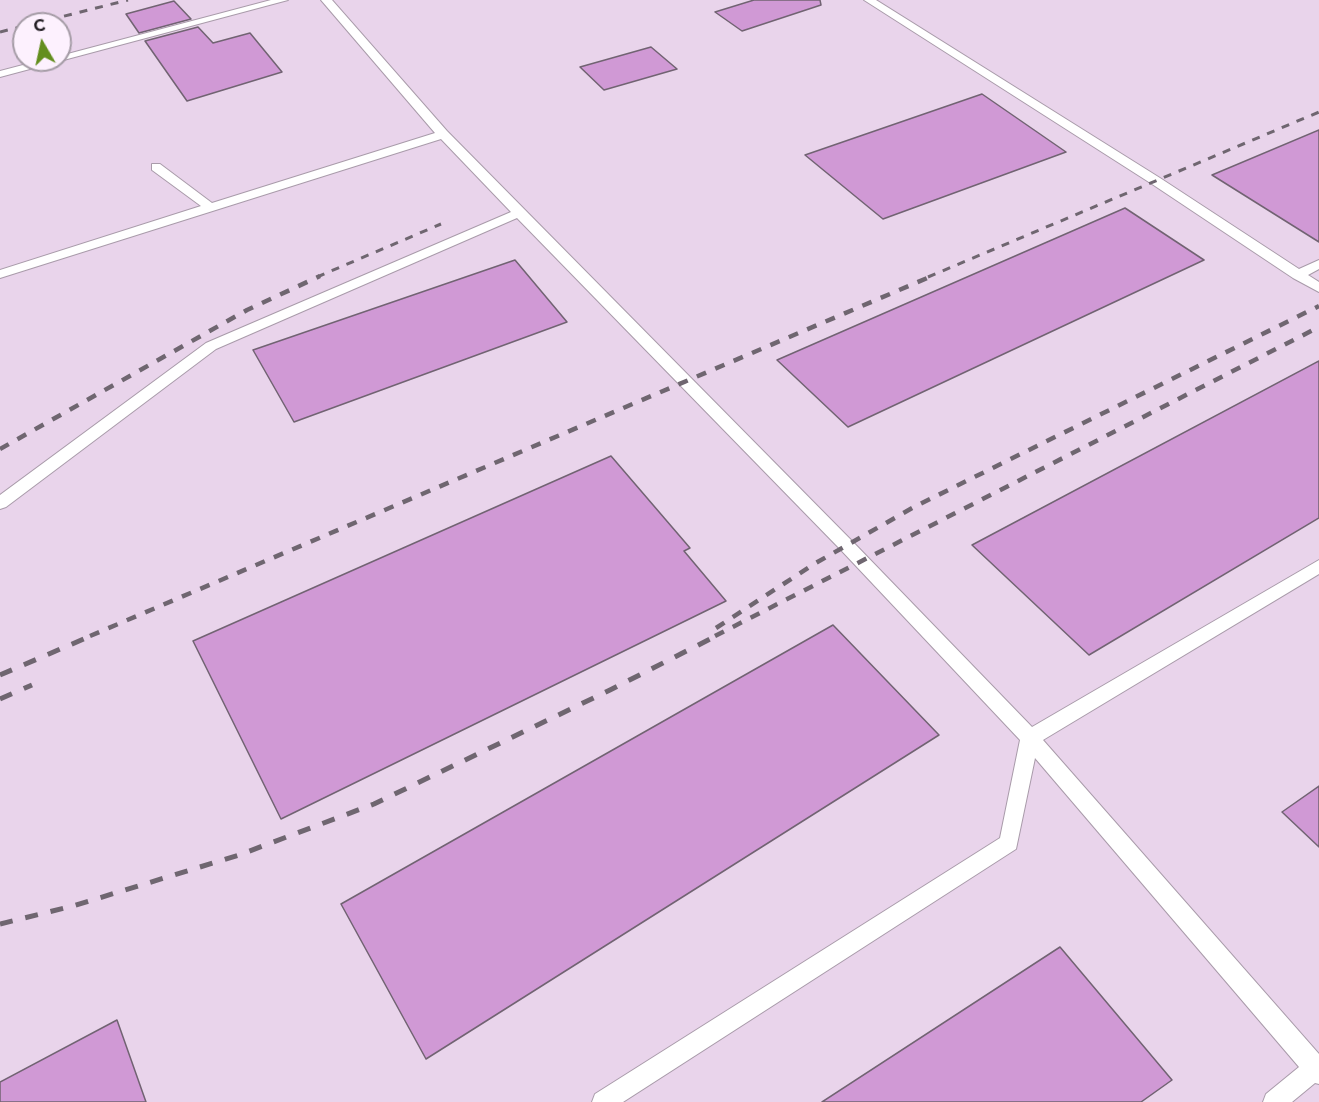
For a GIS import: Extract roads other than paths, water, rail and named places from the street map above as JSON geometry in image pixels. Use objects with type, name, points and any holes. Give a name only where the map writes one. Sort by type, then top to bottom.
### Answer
[{"type":"lane","points":[[72,56],[283,0]]},
{"type":"lane","points":[[326,0],[443,134],[846,545],[1030,738],[1318,1068],[1274,1102]]},
{"type":"lane","points":[[869,0],[1156,181],[1319,288]]},
{"type":"lane","points":[[0,274],[443,134]]},
{"type":"lane","points":[[156,167],[211,208]]},
{"type":"lane","points":[[0,503],[211,346],[519,213]]},
{"type":"lane","points":[[1298,275],[1319,264]]},
{"type":"lane","points":[[603,1102],[1009,843],[1030,738],[1319,566]]},
{"type":"railway","points":[[72,14],[128,0]]},
{"type":"railway","points":[[0,32],[12,29]]},
{"type":"railway","points":[[928,277],[1319,112]]},
{"type":"railway","points":[[317,277],[441,224]]},
{"type":"railway","points":[[0,449],[247,310],[320,276]]},
{"type":"railway","points":[[90,636],[932,276]]},
{"type":"railway","points":[[716,628],[814,564],[914,507],[1319,306]]},
{"type":"railway","points":[[715,636],[1319,327]]},
{"type":"railway","points":[[0,675],[93,635]]},
{"type":"railway","points":[[0,924],[73,906],[239,855],[374,804],[718,635]]},
{"type":"railway","points":[[0,699],[32,685]]}]
